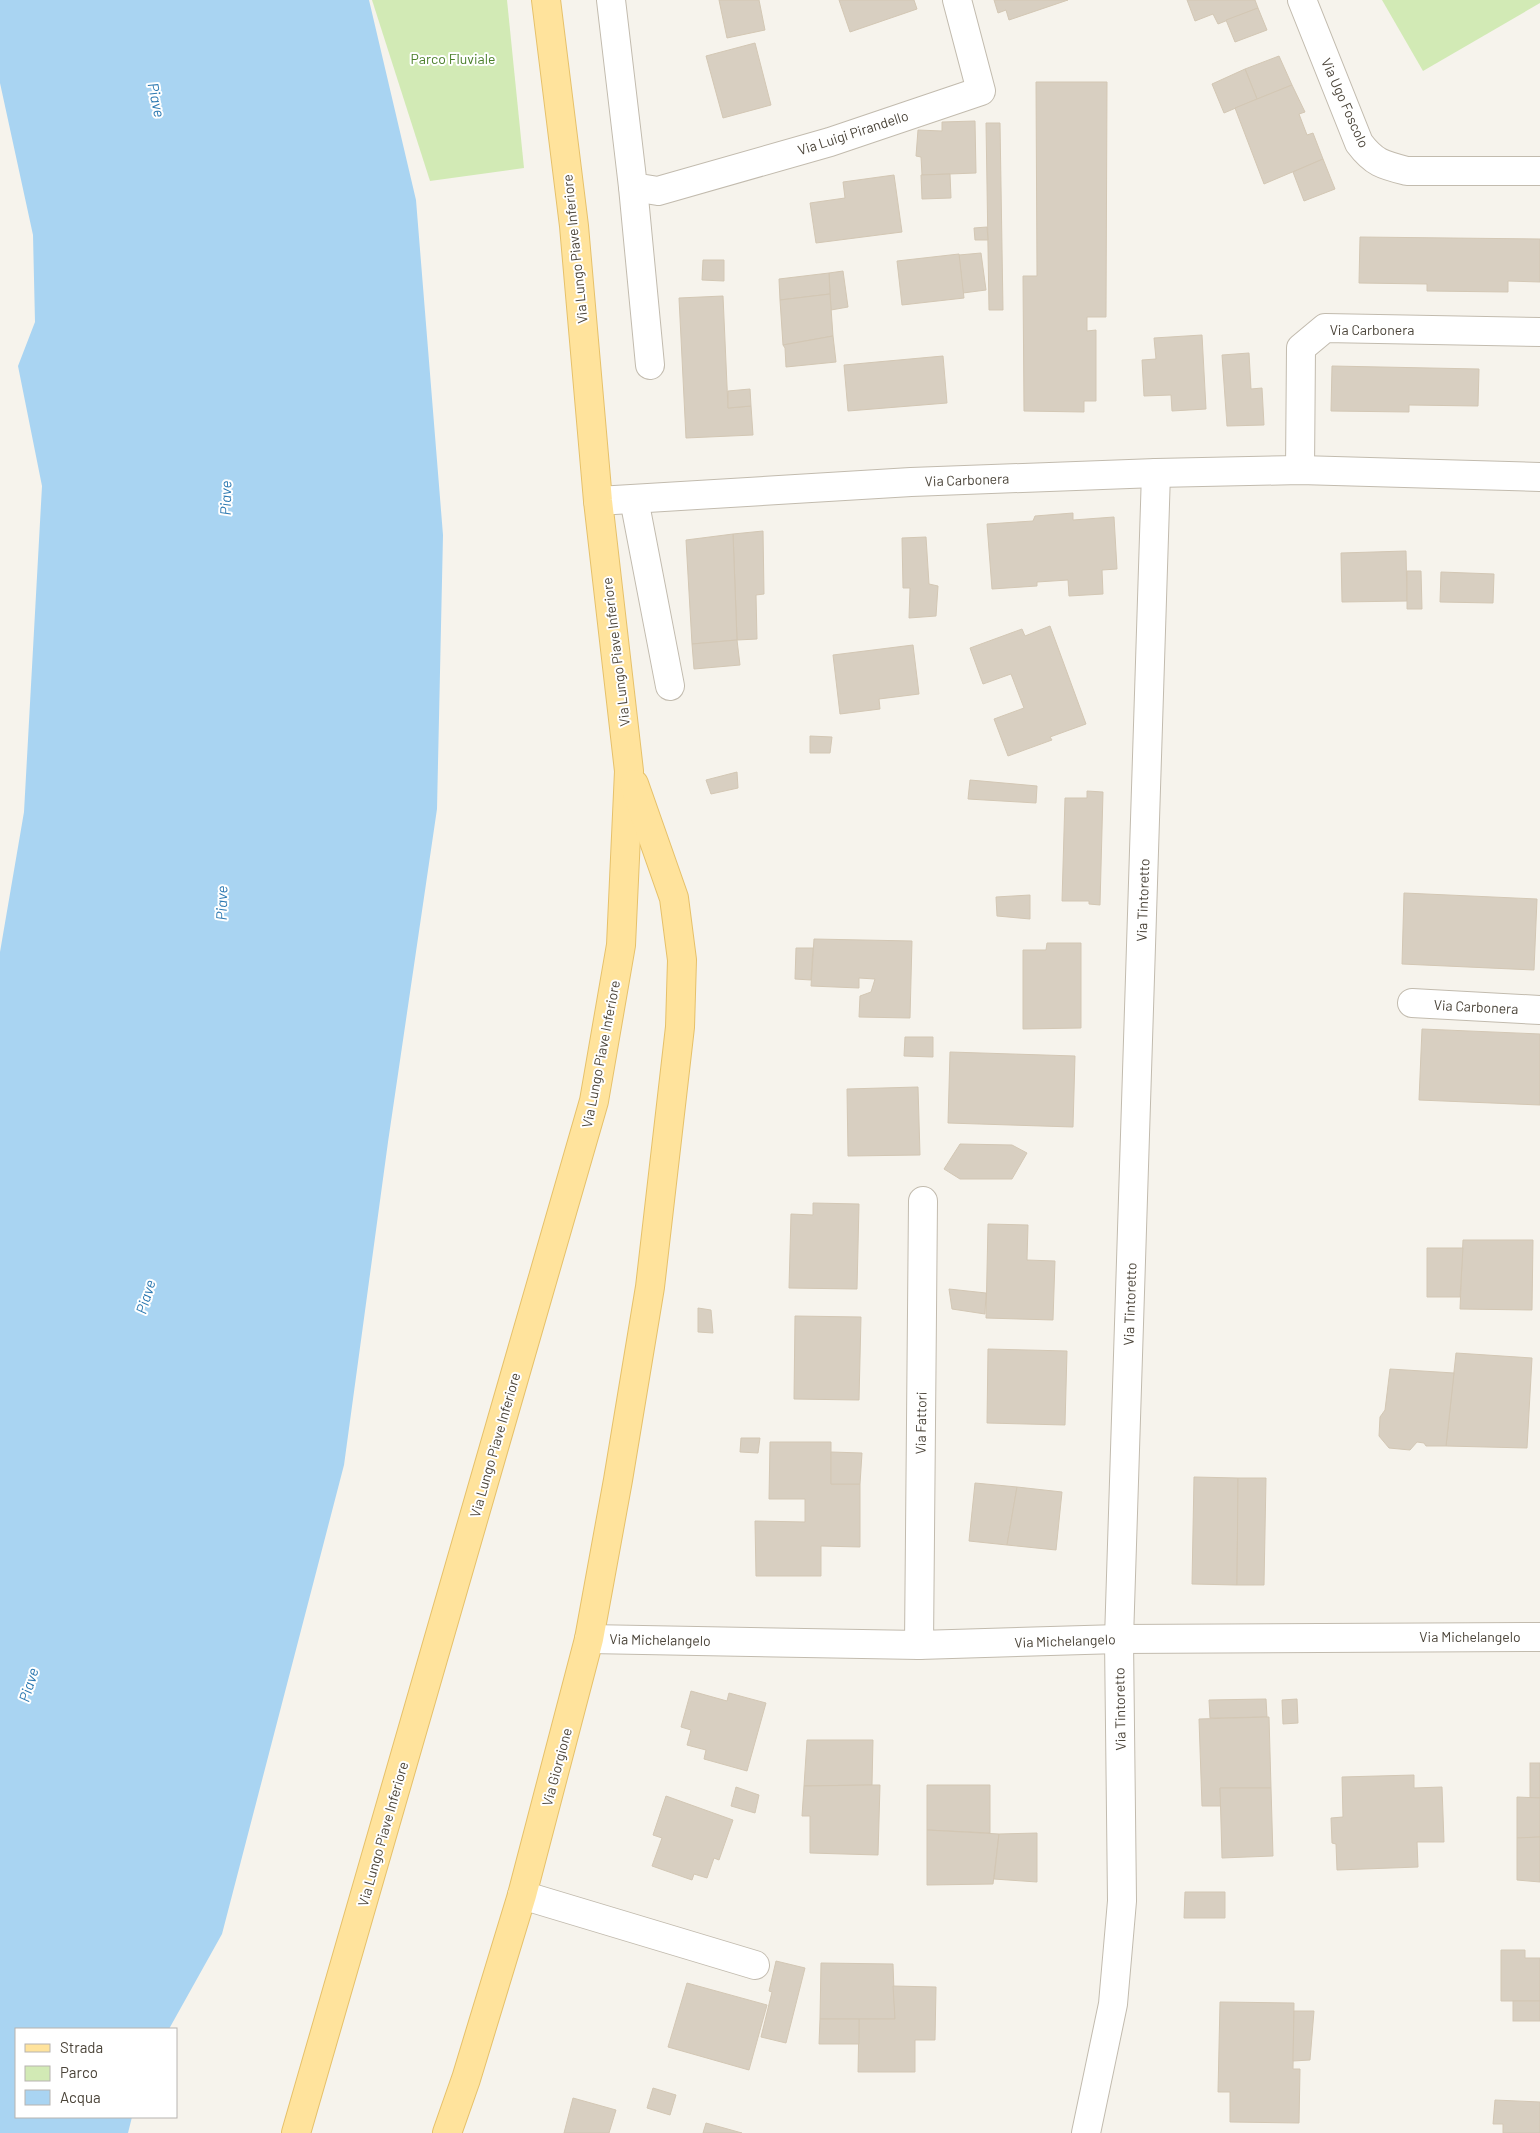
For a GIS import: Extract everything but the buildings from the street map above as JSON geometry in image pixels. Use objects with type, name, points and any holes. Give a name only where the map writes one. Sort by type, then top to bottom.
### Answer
[{"type":"main road","name":"Via Lungo Piave Inferiore","points":[[296,2133],[594,1101],[621,945],[629,771],[598,501],[574,226],[546,0]]},
{"type":"main road","name":"Via Giorgione","points":[[447,2133],[466,2079],[522,1895],[589,1639],[650,1287],[680,1026],[682,960],[674,898],[629,771]]},
{"type":"main road","name":"Via Giorgione","points":[[460,2133],[466,2079]]},
{"type":"street","points":[[611,0],[633,187],[650,365]]},
{"type":"street","name":"Via Luigi Pirandello","points":[[633,187],[658,191],[830,142],[981,91],[957,0]]},
{"type":"street","name":"Via Ugo Foscolo","points":[[1302,0],[1359,143],[1370,158],[1388,166],[1407,171],[1540,171]]},
{"type":"street","name":"Via Carbonera","points":[[1300,470],[1301,348],[1325,328],[1540,332]]},
{"type":"street","name":"Via Carbonera","points":[[598,501],[911,482],[1156,473],[1300,470],[1540,477]]},
{"type":"street","name":"Via Tintoretto","points":[[1086,2133],[1113,2004],[1122,1901],[1119,1639],[1156,473]]},
{"type":"street","points":[[634,499],[670,686]]},
{"type":"street","name":"Via Carbonera","points":[[1412,1003],[1540,1010]]},
{"type":"street","name":"Via Fattori","points":[[919,1645],[923,1201]]},
{"type":"street","name":"Via Michelangelo","points":[[589,1639],[919,1645],[1119,1639],[1540,1636]]},
{"type":"street","points":[[522,1895],[755,1965]]},
{"type":"green space","name":"Parco Fluviale","points":[[372,0],[507,0],[524,168],[430,181]]},
{"type":"green space","points":[[1382,0],[1540,0],[1540,3],[1423,71]]},
{"type":"water","name":"Piave","points":[[0,0],[369,0],[416,200],[443,535],[437,809],[388,1142],[344,1465],[222,1934],[170,2028],[15,2028],[15,2118],[132,2118],[128,2133],[0,2133],[0,952],[24,812],[42,486],[18,366],[35,322],[33,235],[0,83]]}]
